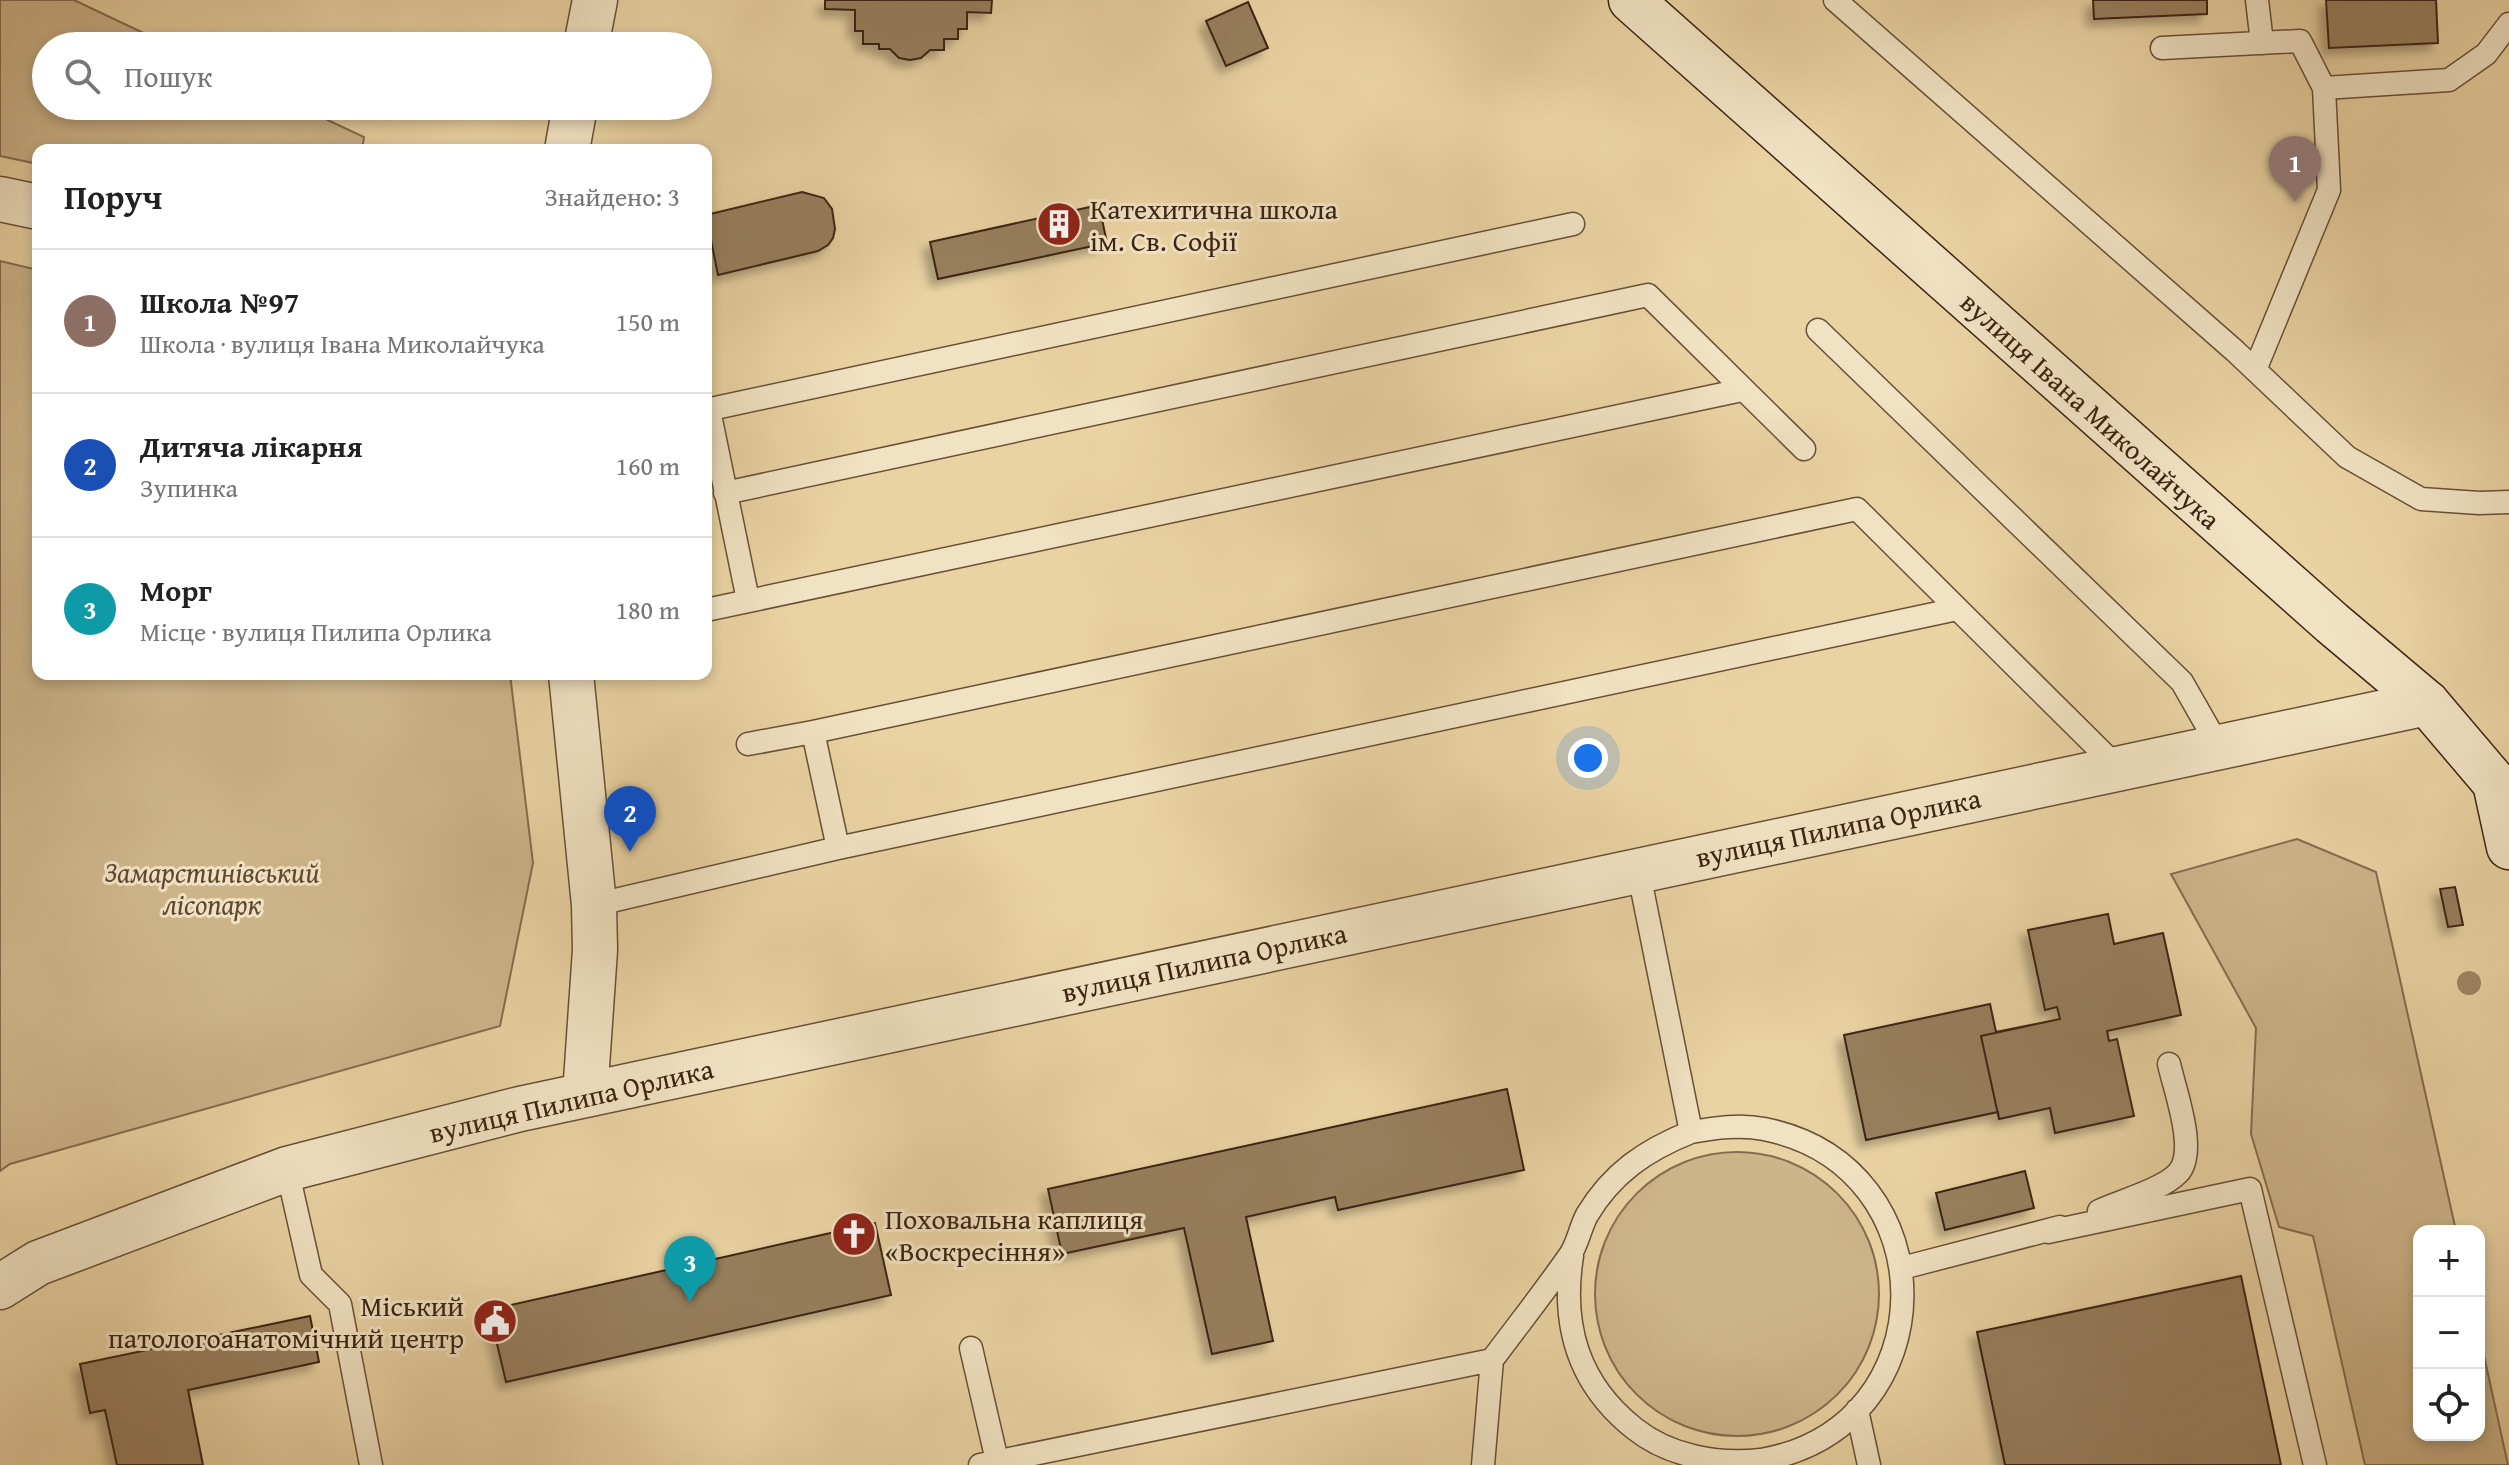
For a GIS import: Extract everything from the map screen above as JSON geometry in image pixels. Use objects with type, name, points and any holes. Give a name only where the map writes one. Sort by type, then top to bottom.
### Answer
[{"type":"street","points":[[589,32],[595,0]]},
{"type":"street","name":"вулиця Івана Миколайчука","points":[[1631,0],[2332,623],[2427,703],[2502,779],[2509,847]]},
{"type":"street","points":[[568,144],[572,120]]},
{"type":"street","points":[[0,199],[32,206]]},
{"type":"street","points":[[572,680],[594,905],[595,950],[585,1095]]},
{"type":"street","name":"вулиця Пилипа Орлика","points":[[0,1287],[38,1263],[287,1169],[520,1109],[2427,703]]},
{"type":"lane","points":[[1835,0],[2255,370],[2347,457],[2421,499],[2509,502]]},
{"type":"lane","points":[[2257,0],[2262,43]]},
{"type":"lane","points":[[2324,88],[2449,80],[2486,54],[2509,24]]},
{"type":"lane","points":[[2162,48],[2300,41],[2324,88],[2329,190],[2255,370]]},
{"type":"lane","points":[[712,409],[1573,224]]},
{"type":"lane","points":[[725,493],[1648,295],[1804,449]]},
{"type":"lane","points":[[1818,330],[2182,682],[2219,747]]},
{"type":"lane","points":[[712,609],[1742,390]]},
{"type":"lane","points":[[712,433],[748,600]]},
{"type":"lane","points":[[748,744],[1857,509],[2118,768]]},
{"type":"lane","points":[[594,905],[838,848],[1957,609]]},
{"type":"lane","points":[[813,732],[838,848]]},
{"type":"lane","points":[[1638,869],[1691,1132]]},
{"type":"lane","points":[[2048,1232],[2166,1182],[2179,1172],[2187,1157],[2187,1141],[2169,1064]]},
{"type":"lane","points":[[1726,1127],[1761,1128],[1795,1137],[1827,1153],[1855,1175],[1877,1203],[1893,1234],[1902,1268],[1904,1303],[1899,1338],[1886,1370],[1867,1400],[1842,1425],[1813,1444],[1780,1457],[1745,1463],[1709,1461],[1675,1451],[1644,1436],[1617,1414],[1594,1386],[1578,1356],[1569,1321],[1567,1286],[1573,1251],[1585,1219],[1598,1199],[1629,1164],[1659,1145],[1691,1132],[1726,1127]]},
{"type":"lane","points":[[287,1169],[311,1275],[340,1304],[371,1465]]},
{"type":"lane","points":[[1902,1268],[2048,1232],[2250,1189],[2315,1465]]},
{"type":"lane","points":[[1483,1465],[1492,1360],[1573,1251]]},
{"type":"lane","points":[[971,1348],[992,1464],[1492,1360]]},
{"type":"lane","points":[[1857,1410],[1869,1465]]},
{"type":"green space","points":[[0,0],[74,0],[141,32],[32,32],[32,120],[328,120],[364,137],[363,144],[32,144],[32,163],[0,156]]},
{"type":"green space","name":"Замарстинівський лісопарк","points":[[0,261],[32,269],[32,680],[511,680],[533,863],[500,1026],[10,1164],[0,1171]]},
{"type":"green space","points":[[2297,839],[2376,872],[2455,1225],[2413,1225],[2413,1441],[2485,1441],[2485,1360],[2508,1465],[2365,1465],[2313,1236],[2279,1227],[2251,1134],[2256,1028],[2171,874]]},
{"type":"green space","points":[[1723,1152],[1751,1152],[1778,1158],[1804,1169],[1838,1193],[1855,1215],[1868,1240],[1877,1266],[1877,1322],[1868,1348],[1855,1373],[1838,1395],[1804,1419],[1778,1430],[1751,1436],[1723,1436],[1696,1430],[1670,1419],[1636,1395],[1612,1361],[1601,1335],[1595,1308],[1595,1280],[1601,1253],[1612,1227],[1636,1193],[1670,1169],[1696,1158]]},
{"type":"building","points":[[825,0],[992,0],[991,13],[967,12],[967,29],[958,29],[958,39],[944,39],[944,50],[930,50],[921,58],[910,60],[899,58],[890,49],[879,49],[879,44],[863,44],[863,31],[855,31],[855,10],[825,9]]},
{"type":"building","points":[[2093,0],[2207,0],[2207,14],[2094,19]]},
{"type":"building","points":[[2326,0],[2436,0],[2438,43],[2329,48]]},
{"type":"building","points":[[1248,2],[1268,48],[1226,66],[1206,21]]},
{"type":"building","points":[[802,192],[824,198],[832,209],[835,229],[828,245],[818,251],[718,275],[712,245],[712,214]]},
{"type":"building","name":"Катехитична школа ім. Св. Софії","points":[[1099,205],[1107,243],[938,279],[930,242]]},
{"type":"building","points":[[2455,887],[2463,925],[2448,927],[2440,889]]},
{"type":"building","points":[[2108,914],[2114,944],[2163,933],[2181,1015],[2107,1031],[2109,1041],[2117,1039],[2134,1116],[2055,1133],[2050,1108],[1999,1119],[1998,1112],[1866,1140],[1844,1035],[1990,1004],[1996,1032],[2060,1019],[2057,1007],[2045,1010],[2028,930]]},
{"type":"building","points":[[2108,914],[2114,944],[2163,933],[2181,1015],[2107,1031],[2109,1041],[2117,1039],[2134,1116],[2055,1133],[2050,1108],[1999,1119],[1981,1036],[2060,1019],[2057,1007],[2045,1010],[2028,930]]},
{"type":"building","points":[[1507,1089],[1524,1170],[1338,1210],[1335,1197],[1246,1217],[1273,1341],[1212,1354],[1184,1228],[1062,1254],[1048,1189]]},
{"type":"building","points":[[2025,1171],[2034,1208],[1945,1230],[1936,1193]]},
{"type":"building","points":[[875,1223],[891,1295],[506,1382],[489,1310]]},
{"type":"building","points":[[2241,1276],[2281,1465],[2005,1465],[1977,1332]]},
{"type":"building","points":[[310,1316],[319,1362],[188,1390],[203,1465],[117,1465],[105,1410],[90,1413],[80,1364]]},
{"type":"place","name":"Школа №97","points":[[2295,202]]},
{"type":"place","name":"Катехитична школа ім. Св. Софії","points":[[1059,224]]},
{"type":"place","name":"Дитяча лікарня","points":[[630,852]]},
{"type":"place","name":"Поховальна каплиця «Воскресіння»","points":[[854,1234]]},
{"type":"place","name":"Морг","points":[[690,1302]]},
{"type":"place","name":"Міський патологоанатомічний центр","points":[[495,1321]]}]
